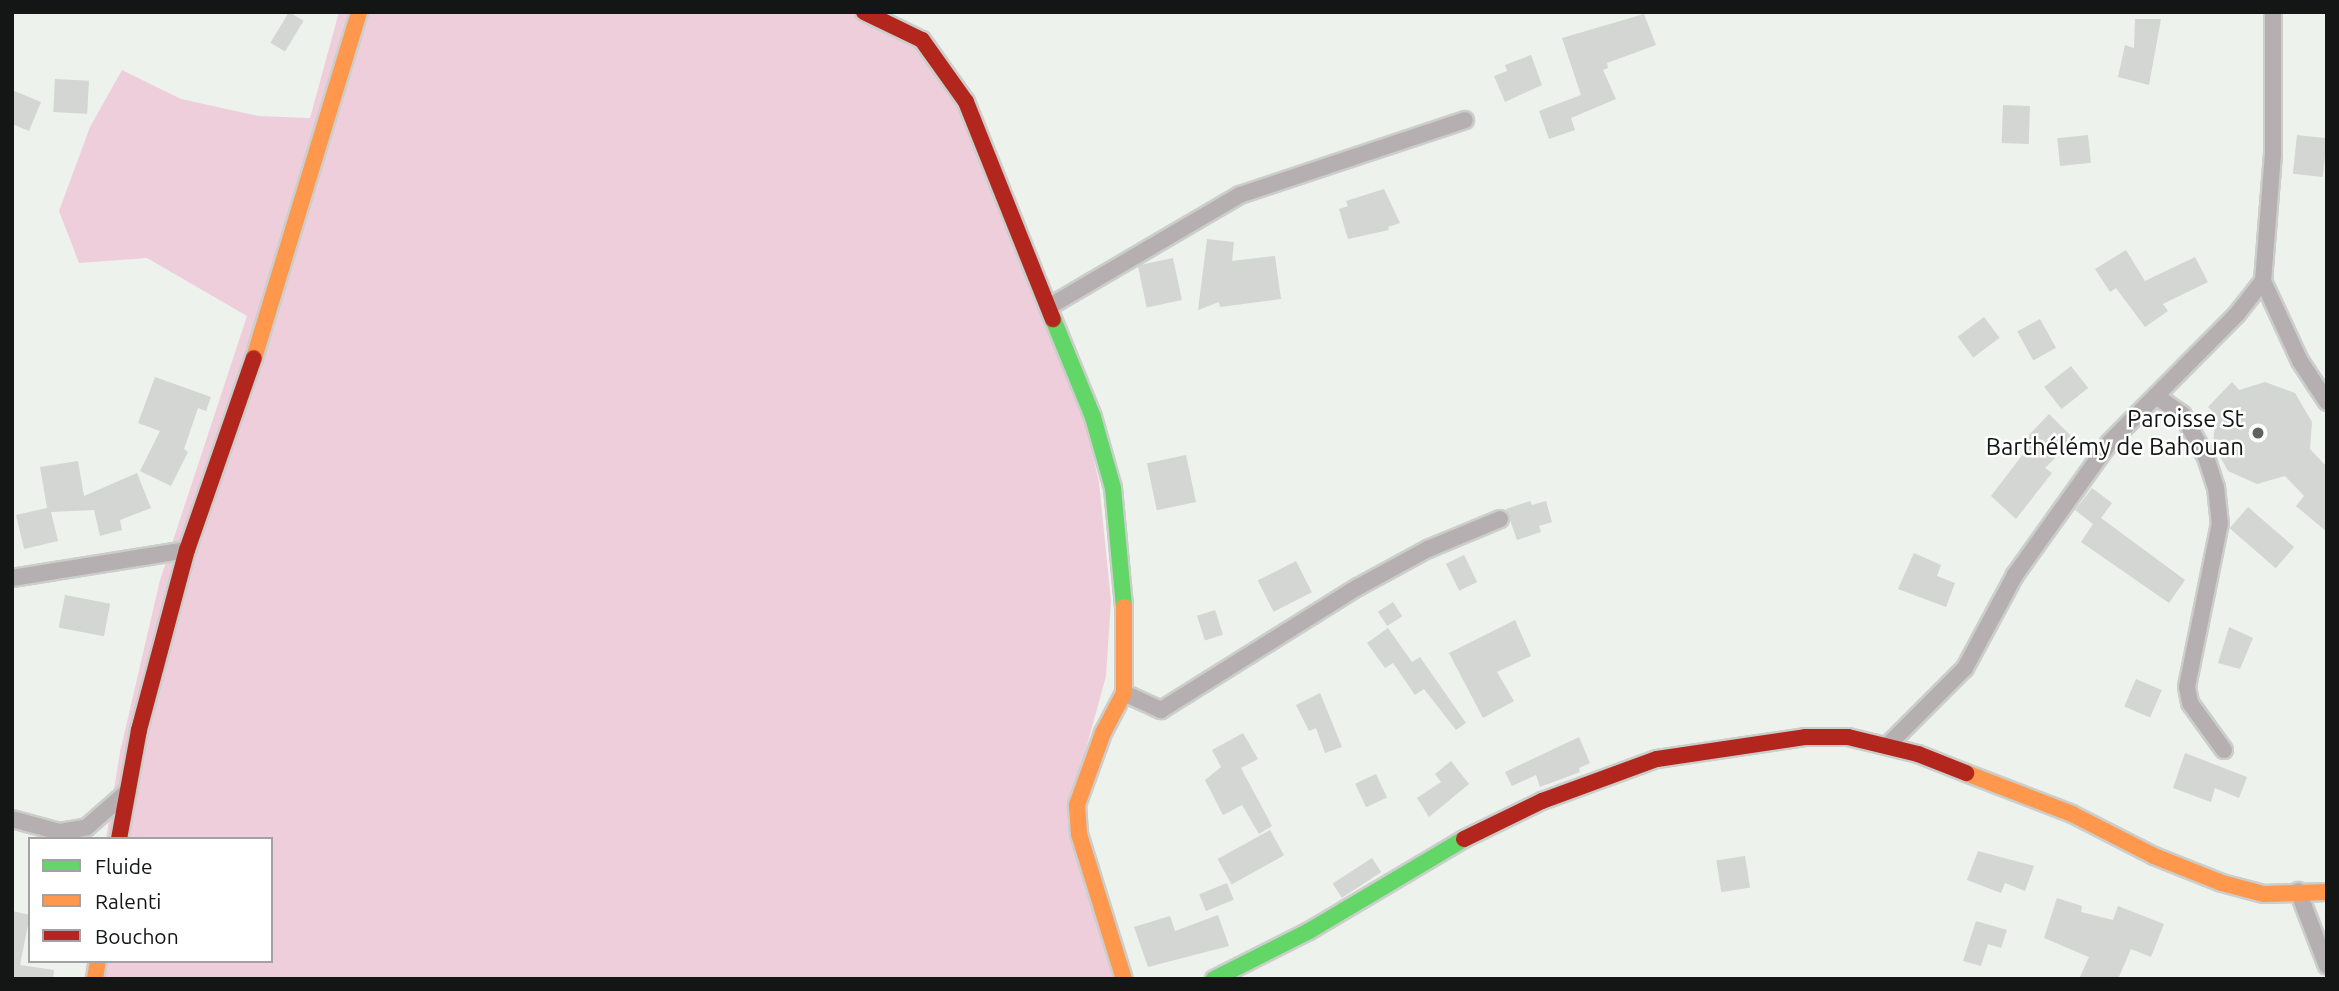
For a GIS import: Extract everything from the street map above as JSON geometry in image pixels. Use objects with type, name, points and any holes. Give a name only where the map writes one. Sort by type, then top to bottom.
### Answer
[{"type":"street","points":[[119,837],[128,791],[187,550],[276,294],[359,12]]},
{"type":"street","points":[[864,12],[904,28],[939,58],[966,102],[1051,306],[1093,417],[1113,488],[1124,612],[1124,693],[1103,733],[1077,805],[1080,834],[1124,979]]},
{"type":"street","points":[[1889,744],[1965,668],[2015,575],[2109,443],[2253,297],[2263,281],[2273,154],[2273,12]]},
{"type":"street","points":[[1051,306],[1240,195],[1465,120]]},
{"type":"street","points":[[2263,281],[2300,361],[2327,402]]},
{"type":"street","points":[[2156,396],[2182,414],[2206,457],[2216,488],[2220,523],[2187,687],[2190,703],[2224,750]]},
{"type":"street","points":[[1124,693],[1161,710],[1358,587],[1428,549],[1500,519]]},
{"type":"street","points":[[12,578],[187,550]]},
{"type":"street","points":[[1214,979],[1309,930],[1495,821],[1657,759],[1806,737],[1889,744],[2071,814],[2154,856],[2222,883],[2264,894],[2327,892]]},
{"type":"street","points":[[12,819],[60,832],[87,827],[128,791]]},
{"type":"street","points":[[2298,891],[2327,967]]},
{"type":"shaded area","points":[[339,12],[873,12],[893,24],[962,99],[1084,418],[1099,482],[1111,601],[1106,676],[1077,782],[1086,829],[1131,979],[84,979],[87,963],[273,963],[273,837],[106,837],[120,752],[160,580],[247,316],[147,258],[79,263],[59,211],[90,127],[122,70],[181,99],[258,116],[310,118]]},
{"type":"building","points":[[289,12],[304,21],[285,52],[270,43]]},
{"type":"building","points":[[1644,14],[1656,45],[1607,63],[1608,68],[1603,70],[1616,99],[1571,118],[1575,130],[1549,139],[1539,111],[1581,95],[1562,38]]},
{"type":"building","points":[[2135,19],[2161,19],[2149,85],[2118,77],[2125,45],[2134,48]]},
{"type":"building","points":[[1531,55],[1542,85],[1505,102],[1494,76],[1507,71],[1505,65]]},
{"type":"building","points":[[55,79],[89,81],[87,114],[53,112]]},
{"type":"building","points":[[12,90],[41,102],[29,131],[12,124]]},
{"type":"building","points":[[2003,105],[2030,106],[2029,144],[2002,143]]},
{"type":"building","points":[[2088,135],[2091,163],[2060,166],[2057,138]]},
{"type":"building","points":[[2297,135],[2327,138],[2323,177],[2293,174]]},
{"type":"building","points":[[1384,189],[1400,223],[1388,227],[1389,230],[1348,239],[1339,209],[1348,206],[1346,201]]},
{"type":"building","points":[[1207,239],[1234,242],[1232,261],[1275,256],[1281,299],[1220,307],[1219,302],[1198,310]]},
{"type":"building","points":[[2126,250],[2145,281],[2195,257],[2208,282],[2163,304],[2168,311],[2145,327],[2116,288],[2110,292],[2095,269]]},
{"type":"building","points":[[1173,258],[1182,300],[1147,308],[1138,265]]},
{"type":"building","points":[[1984,317],[2000,338],[1973,358],[1958,337]]},
{"type":"building","points":[[2040,319],[2056,348],[2033,360],[2017,332]]},
{"type":"building","points":[[2071,366],[2088,388],[2061,409],[2044,387]]},
{"type":"building","points":[[155,377],[211,397],[206,411],[198,408],[184,449],[188,452],[171,486],[140,471],[160,431],[138,423]]},
{"type":"building","points":[[2232,382],[2239,390],[2265,382],[2295,393],[2312,422],[2310,449],[2327,467],[2327,532],[2296,506],[2304,496],[2285,476],[2257,484],[2228,471],[2213,444],[2216,415],[2208,407]]},
{"type":"building","points":[[2049,414],[2074,439],[2045,468],[2052,473],[2016,519],[1991,496],[2030,445],[2025,439]]},
{"type":"building","points":[[1186,455],[1196,502],[1157,510],[1147,463]]},
{"type":"building","points":[[78,461],[84,496],[137,473],[151,508],[120,520],[122,530],[100,536],[94,510],[51,512],[58,541],[24,549],[16,515],[47,508],[40,467]]},
{"type":"building","points":[[2092,488],[2112,503],[2101,518],[2185,580],[2169,603],[2081,542],[2093,524],[2075,510]]},
{"type":"building","points":[[1530,501],[1532,505],[1546,501],[1552,522],[1539,526],[1541,532],[1517,540],[1506,509]]},
{"type":"building","points":[[2248,507],[2294,547],[2276,568],[2230,528]]},
{"type":"building","points":[[1914,553],[1941,565],[1937,576],[1955,583],[1946,607],[1898,589]]},
{"type":"building","points":[[1464,555],[1477,582],[1459,591],[1446,564]]},
{"type":"building","points":[[1296,561],[1312,592],[1274,612],[1258,581]]},
{"type":"building","points":[[65,595],[110,604],[104,636],[59,627]]},
{"type":"building","points":[[1393,602],[1402,616],[1387,626],[1378,612]]},
{"type":"building","points":[[1215,610],[1223,635],[1205,641],[1197,616]]},
{"type":"building","points":[[1515,620],[1531,656],[1497,672],[1514,701],[1483,718],[1449,653]]},
{"type":"building","points":[[2229,627],[2253,638],[2240,669],[2218,663]]},
{"type":"building","points":[[1388,628],[1412,662],[1420,657],[1466,723],[1456,730],[1424,689],[1415,695],[1393,663],[1385,668],[1367,643]]},
{"type":"building","points":[[2136,679],[2162,690],[2150,718],[2124,707]]},
{"type":"building","points":[[1320,693],[1342,747],[1325,753],[1316,728],[1309,731],[1296,705]]},
{"type":"building","points":[[1243,733],[1258,759],[1241,768],[1272,826],[1259,834],[1242,805],[1223,815],[1205,780],[1221,767],[1212,750]]},
{"type":"building","points":[[1579,737],[1590,763],[1579,768],[1580,772],[1540,787],[1536,775],[1512,786],[1505,772]]},
{"type":"building","points":[[2185,753],[2247,777],[2239,798],[2215,788],[2211,802],[2173,788]]},
{"type":"building","points":[[1451,761],[1469,784],[1429,817],[1417,798],[1441,782],[1435,774]]},
{"type":"building","points":[[1376,774],[1387,798],[1366,807],[1355,784]]},
{"type":"building","points":[[1270,830],[1284,855],[1232,884],[1218,859]]},
{"type":"building","points":[[1978,851],[2034,866],[2025,891],[2005,883],[2001,893],[1967,880]]},
{"type":"building","points":[[1745,856],[1750,888],[1721,892],[1716,861]]},
{"type":"building","points":[[1372,858],[1381,872],[1342,898],[1333,884]]},
{"type":"building","points":[[1227,883],[1234,900],[1206,911],[1199,894]]},
{"type":"building","points":[[2057,898],[2082,906],[2081,912],[2113,920],[2118,906],[2164,924],[2151,957],[2131,949],[2118,979],[2079,979],[2089,957],[2044,938]]},
{"type":"building","points":[[12,911],[28,915],[20,965],[54,970],[53,979],[12,979]]},
{"type":"building","points":[[1218,915],[1229,946],[1148,967],[1134,927],[1170,916],[1175,931]]},
{"type":"building","points":[[1976,921],[2007,930],[2001,948],[1988,944],[1981,966],[1963,961]]},
{"type":"traffic: fast","points":[[1053,319],[1093,417],[1113,488],[1124,607]]},
{"type":"traffic: fast","points":[[1214,979],[1309,931],[1464,839]]},
{"type":"traffic: slow","points":[[254,358],[359,12]]},
{"type":"traffic: slow","points":[[1124,607],[1124,693],[1103,733],[1077,805],[1079,834],[1124,979]]},
{"type":"traffic: slow","points":[[1966,773],[2072,814],[2154,856],[2222,883],[2264,894],[2327,892]]},
{"type":"traffic: slow","points":[[95,979],[98,963]]},
{"type":"traffic: jam","points":[[864,12],[922,40],[966,102],[1053,319]]},
{"type":"traffic: jam","points":[[119,837],[139,730],[187,550],[254,358]]},
{"type":"traffic: jam","points":[[1464,839],[1542,801],[1657,759],[1806,737],[1848,737],[1918,754],[1966,773]]},
{"type":"place","name":"Paroisse St Barthélémy de Bahouan","points":[[2258,433]]}]
